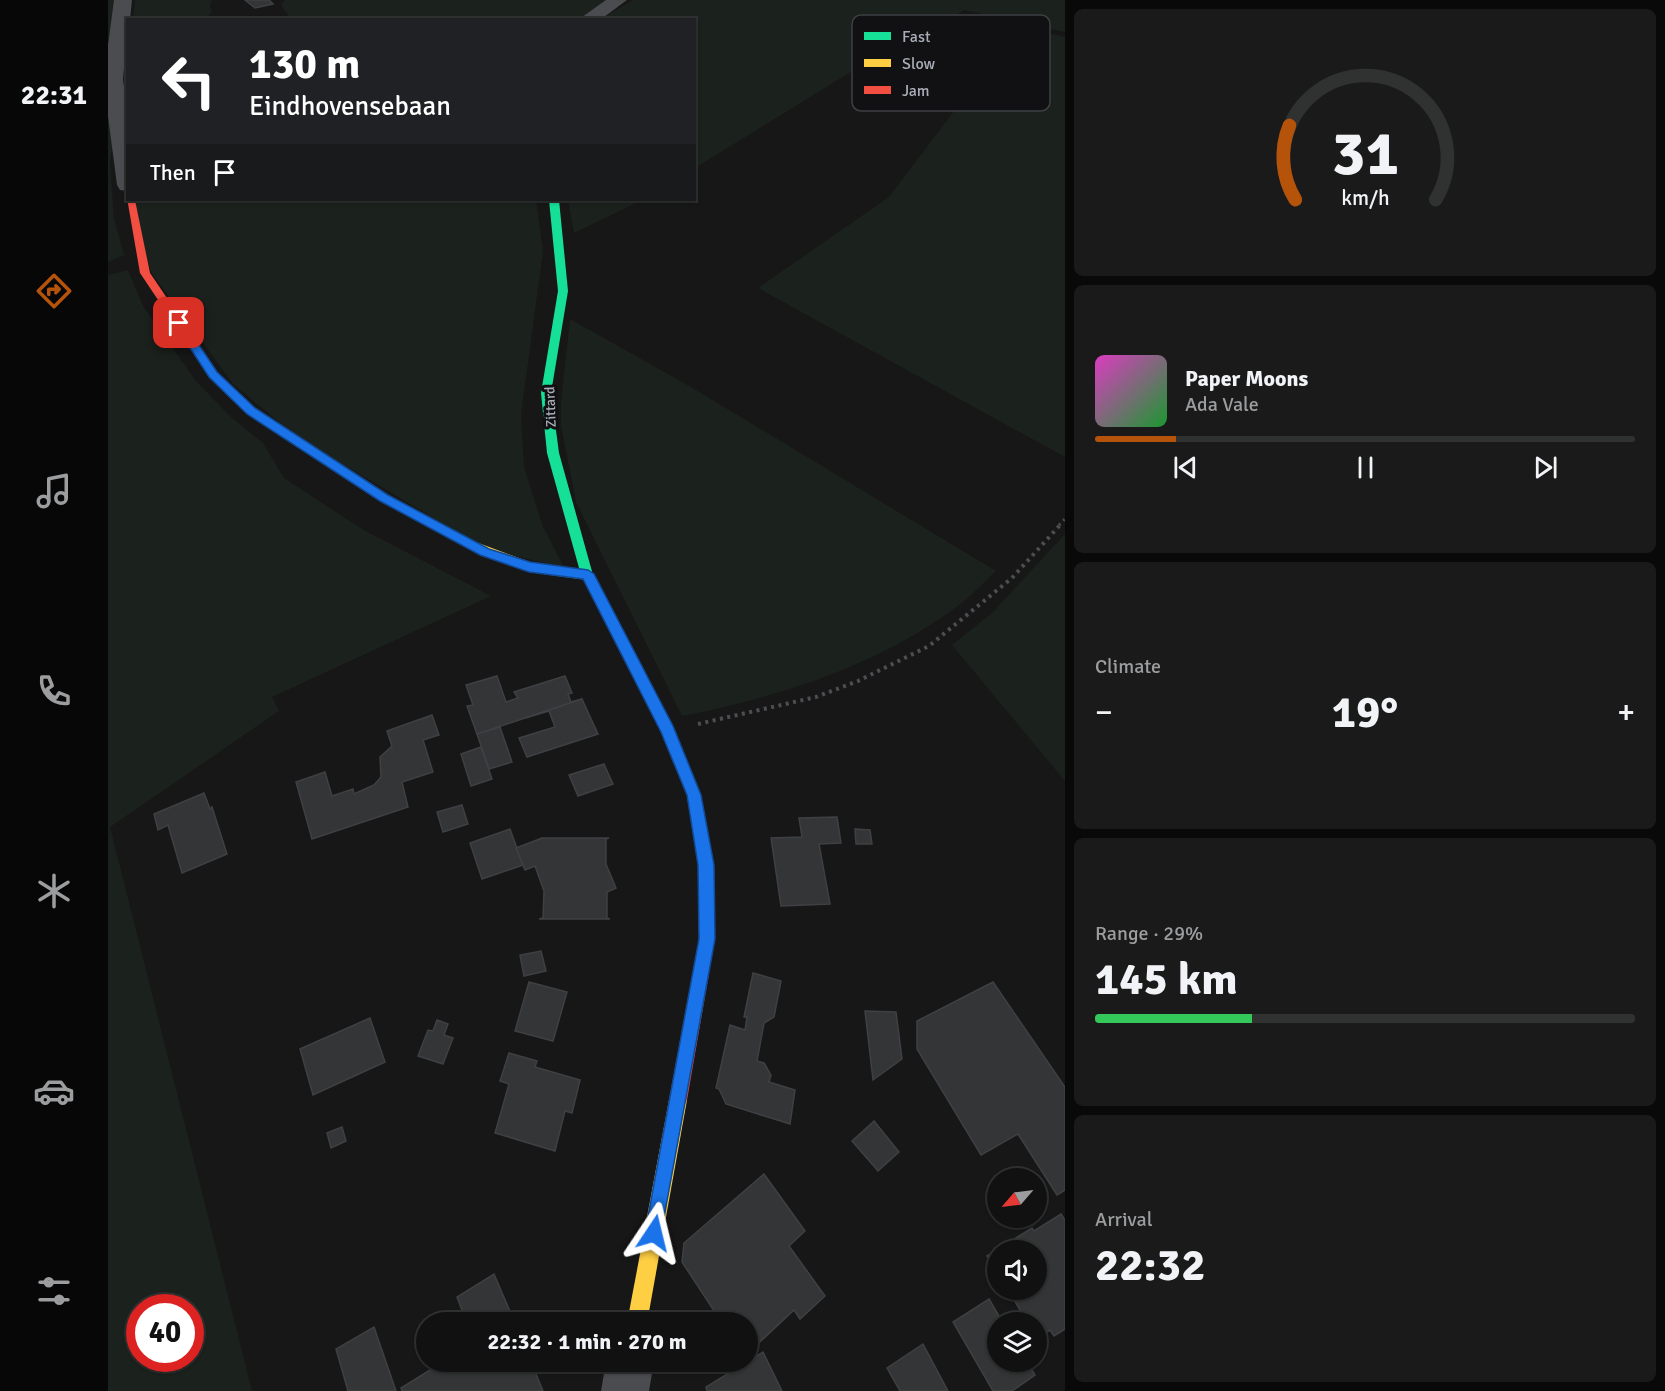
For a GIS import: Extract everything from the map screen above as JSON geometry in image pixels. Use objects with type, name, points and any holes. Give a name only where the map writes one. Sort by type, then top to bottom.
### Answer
[{"type":"street","points":[[123,0],[113,80],[126,171]]},
{"type":"street","points":[[590,18],[618,0]]},
{"type":"street","points":[[130,201],[146,273],[213,374],[251,411],[384,498],[485,552],[529,567],[588,574]]},
{"type":"street","name":"Zittard","points":[[554,201],[563,291],[546,393],[553,453],[588,574],[668,731],[694,795],[706,865],[707,939],[640,1312]]},
{"type":"street","points":[[625,1391],[628,1372]]},
{"type":"path","points":[[668,731],[816,697],[858,681],[929,646],[1012,578],[1065,519]]},
{"type":"shaded area","points":[[108,0],[117,0],[118,94],[110,164],[114,218],[124,255],[108,262]]},
{"type":"shaded area","points":[[135,0],[212,0],[210,5],[212,12],[206,18],[133,18]]},
{"type":"shaded area","points":[[285,0],[611,0],[581,18],[290,18],[281,5]]},
{"type":"shaded area","points":[[633,0],[1065,0],[1065,32],[1050,29],[1050,15],[987,15],[964,10],[958,14],[963,15],[852,15],[852,71],[696,167],[696,18],[602,18]]},
{"type":"shaded area","points":[[1050,34],[1065,37],[1065,457],[758,288],[889,197],[954,111],[1050,111]]},
{"type":"shaded area","points":[[133,201],[536,201],[543,251],[521,415],[524,467],[542,524],[564,568],[484,548],[297,437],[233,384],[151,272],[137,232]]},
{"type":"shaded area","points":[[568,201],[640,201],[574,233]]},
{"type":"shaded area","points":[[128,270],[143,306],[196,381],[231,417],[263,443],[284,478],[362,529],[491,596],[272,697],[279,711],[110,827],[252,1391],[108,1391],[108,275]]},
{"type":"shaded area","points":[[570,319],[691,387],[996,571],[963,602],[932,624],[865,660],[793,688],[682,716],[576,502],[561,426],[561,402]]},
{"type":"shaded area","points":[[1065,534],[1065,781],[952,645],[992,613]]},
{"type":"building","points":[[245,0],[269,0],[273,4],[255,8]]},
{"type":"building","points":[[497,676],[506,702],[518,698],[514,692],[565,676],[572,693],[568,694],[571,702],[582,699],[477,734],[467,706],[473,705],[466,685]]},
{"type":"building","points":[[582,699],[598,734],[527,757],[519,738],[555,727],[549,711],[525,718]]},
{"type":"building","points":[[432,715],[439,735],[423,740],[433,772],[402,782],[408,807],[312,839],[296,782],[325,772],[332,796],[353,789],[354,794],[374,785],[381,777],[380,757],[392,746],[387,731]]},
{"type":"building","points":[[500,727],[512,762],[489,769],[477,734]]},
{"type":"building","points":[[481,747],[492,779],[471,786],[461,754]]},
{"type":"building","points":[[604,764],[613,784],[578,796],[569,775]]},
{"type":"building","points":[[204,793],[210,809],[212,807],[227,854],[182,873],[168,825],[158,830],[154,814]]},
{"type":"building","points":[[462,805],[468,824],[443,832],[437,812]]},
{"type":"building","points":[[837,817],[841,843],[819,844],[830,904],[781,906],[771,838],[802,837],[799,818]]},
{"type":"building","points":[[510,829],[523,865],[482,879],[470,843]]},
{"type":"building","points":[[855,829],[870,830],[872,844],[856,844]]},
{"type":"building","points":[[542,838],[609,838],[606,839],[606,864],[616,888],[607,892],[607,918],[610,919],[539,919],[543,918],[544,891],[535,866],[525,870],[516,848]]},
{"type":"building","points":[[541,951],[546,971],[524,976],[520,955]]},
{"type":"building","points":[[753,973],[781,981],[774,1017],[764,1023],[757,1061],[764,1063],[771,1075],[769,1082],[795,1090],[790,1124],[726,1104],[719,1089],[716,1088],[730,1025],[745,1030],[747,1017],[744,1017]]},
{"type":"building","points":[[529,982],[567,992],[553,1041],[515,1031]]},
{"type":"building","points":[[993,982],[1065,1087],[1065,1190],[1057,1195],[1047,1179],[1047,1168],[1040,1168],[1018,1134],[981,1155],[917,1049],[917,1021]]},
{"type":"building","points":[[865,1011],[896,1012],[902,1059],[873,1080]]},
{"type":"building","points":[[370,1018],[385,1062],[313,1095],[300,1049]]},
{"type":"building","points":[[437,1020],[448,1024],[444,1035],[453,1038],[443,1064],[418,1056],[428,1030],[433,1031]]},
{"type":"building","points":[[509,1053],[537,1061],[535,1067],[580,1080],[572,1113],[565,1111],[555,1151],[495,1133],[509,1084],[500,1081]]},
{"type":"building","points":[[874,1121],[899,1152],[878,1171],[852,1141]]},
{"type":"building","points":[[342,1127],[346,1141],[331,1148],[327,1133]]},
{"type":"building","points":[[764,1174],[805,1231],[789,1246],[825,1296],[800,1319],[794,1310],[758,1344],[758,1312],[715,1312],[682,1262],[684,1243]]},
{"type":"building","points":[[1061,1214],[1065,1220],[1065,1329],[1054,1336],[1050,1330],[1047,1332],[1047,1312],[1021,1312],[1014,1300],[1047,1300],[1047,1240],[1013,1240],[1032,1228],[1034,1231],[1039,1228],[1047,1228],[1047,1223]]},
{"type":"building","points":[[494,1274],[510,1312],[463,1312],[457,1297]]},
{"type":"building","points":[[990,1300],[997,1312],[987,1312],[987,1372],[1033,1372],[1035,1375],[1012,1391],[993,1391],[953,1322]]},
{"type":"building","points":[[374,1327],[396,1391],[348,1391],[336,1349]]},
{"type":"building","points":[[923,1344],[948,1391],[900,1391],[887,1368]]},
{"type":"building","points":[[763,1352],[782,1391],[707,1391],[706,1387],[730,1372],[758,1372],[758,1355]]},
{"type":"building","points":[[427,1372],[535,1372],[543,1391],[402,1391],[401,1388]]},
{"type":"traffic: fast","points":[[554,201],[563,291],[546,393],[553,453],[587,575],[636,668]]},
{"type":"traffic: slow","points":[[473,546],[529,567],[587,575]]},
{"type":"traffic: slow","points":[[639,1312],[678,1100]]},
{"type":"traffic: jam","points":[[130,201],[145,273],[213,374],[251,411],[384,498],[473,546]]},
{"type":"traffic: jam","points":[[636,668],[668,731],[694,795],[706,865],[707,939],[678,1100]]},
{"type":"route","points":[[179,323],[213,374],[251,411],[384,498],[485,552],[529,567],[588,574],[668,731],[694,795],[706,865],[707,939],[654,1233]]}]
